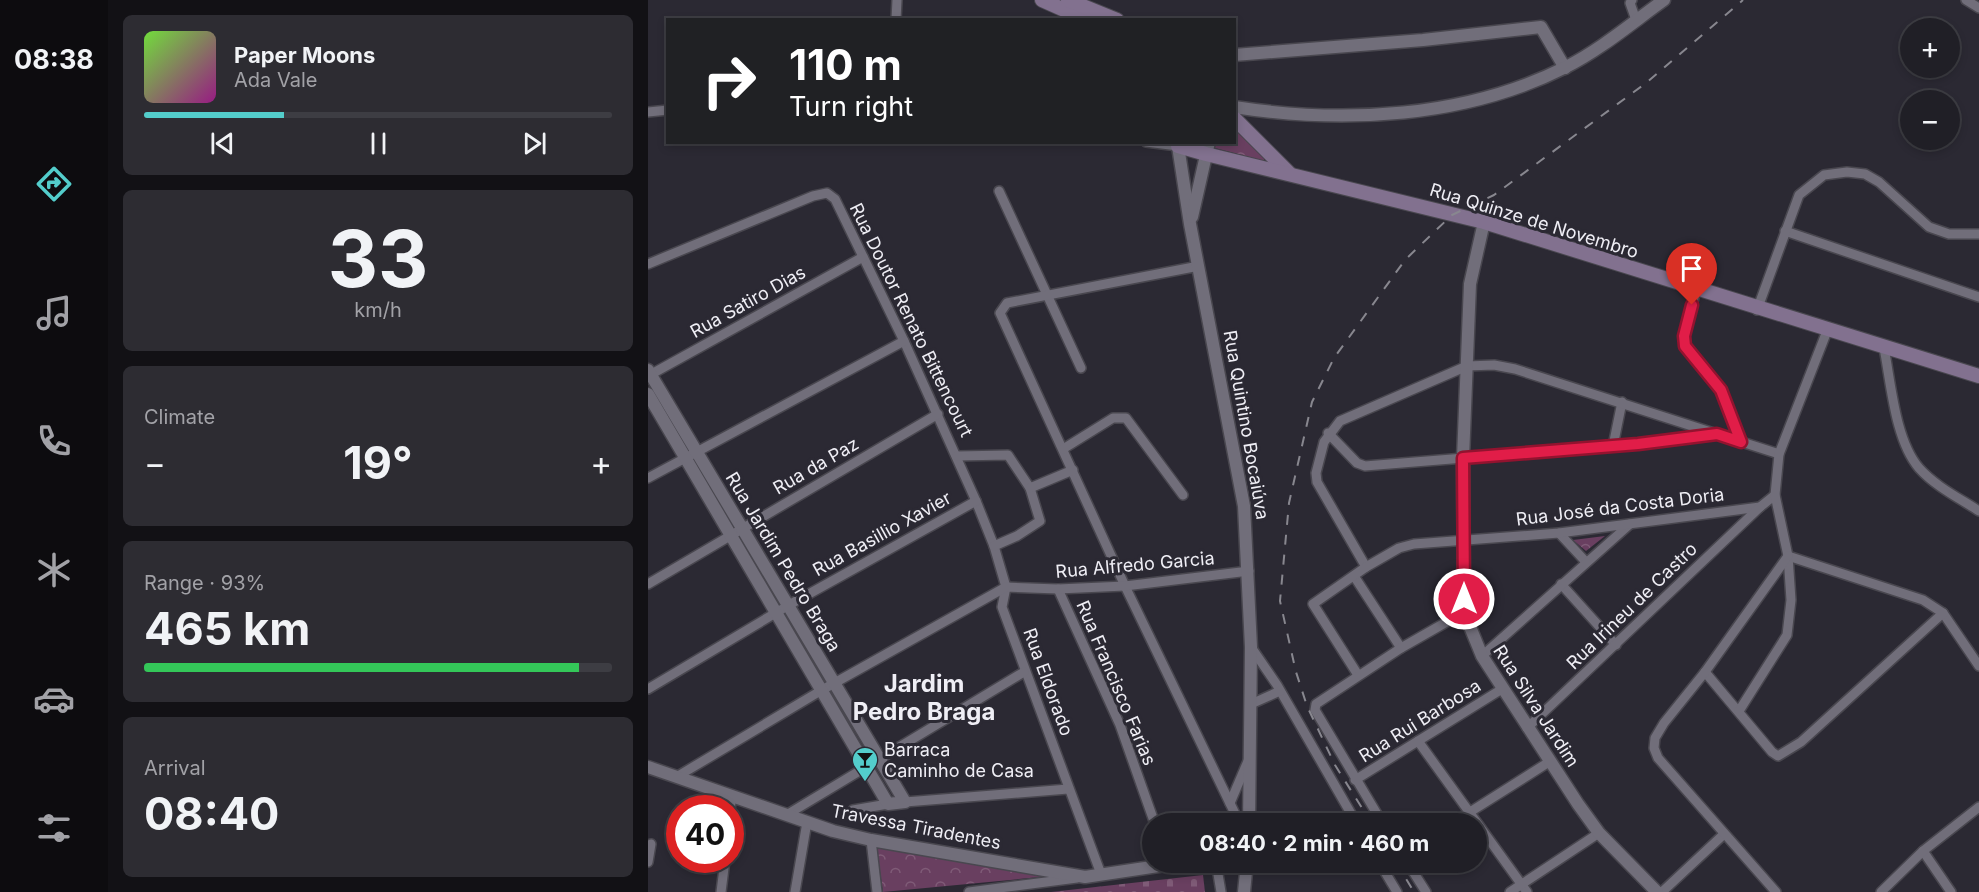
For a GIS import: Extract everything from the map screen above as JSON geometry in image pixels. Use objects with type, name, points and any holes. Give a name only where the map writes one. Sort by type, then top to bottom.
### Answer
[{"type":"main road","points":[[1042,0],[1082,18]]},
{"type":"main road","points":[[1068,0],[1112,18]]},
{"type":"main road","points":[[1236,120],[1289,173]]},
{"type":"main road","name":"Rua Quinze de Novembro","points":[[1178,144],[1208,148],[1289,173],[1484,222],[1827,331],[1979,376]]},
{"type":"street","points":[[896,18],[897,0]]},
{"type":"street","points":[[1632,0],[1630,3],[1636,20]]},
{"type":"street","points":[[1236,107],[1284,114],[1334,117],[1421,110],[1469,101],[1564,68],[1664,0]]},
{"type":"street","points":[[1966,0],[1979,8]]},
{"type":"street","points":[[1236,55],[1423,40],[1541,27],[1564,68]]},
{"type":"street","points":[[648,112],[666,110]]},
{"type":"street","name":"Rua Quintino Bocaiúva","points":[[1178,144],[1190,224],[1244,506],[1251,647],[1249,813]]},
{"type":"street","points":[[1190,224],[1208,148]]},
{"type":"street","points":[[1757,309],[1803,189],[1824,175],[1847,172],[1864,174],[1879,182],[1929,227],[1949,234],[1979,234]]},
{"type":"street","points":[[999,192],[1081,368]]},
{"type":"street","name":"Rua Doutor Renato Bittencourt","points":[[652,262],[813,196],[827,193],[835,199],[957,456],[994,546],[1006,587]]},
{"type":"street","name":"Rua Silva Jardim","points":[[1484,222],[1470,284],[1463,458],[1464,612],[1482,656],[1549,762],[1599,833],[1656,892]]},
{"type":"street","points":[[1785,231],[1979,297]]},
{"type":"street","name":"Rua Satiro Dias","points":[[649,373],[863,257]]},
{"type":"street","points":[[1199,266],[1047,293],[1007,303],[1000,313],[1125,586],[1235,813]]},
{"type":"street","points":[[1696,290],[1684,336],[1685,346],[1721,390],[1741,442]]},
{"type":"street","points":[[1739,711],[1787,635],[1791,600],[1788,556],[1775,495],[1779,454],[1827,331]]},
{"type":"street","points":[[648,478],[904,341]]},
{"type":"street","points":[[1884,348],[1901,434],[1909,454],[1931,480],[1979,512]]},
{"type":"street","points":[[1366,567],[1317,482],[1320,452],[1328,433],[1340,421],[1467,366],[1494,365],[1515,369],[1779,454]]},
{"type":"street","name":"Rua Jardim Pedro Braga","points":[[649,373],[905,802]]},
{"type":"street","name":"Rua Jardim Pedro Braga","points":[[648,394],[888,804]]},
{"type":"street","points":[[1613,446],[1622,402]]},
{"type":"street","name":"Rua da Paz","points":[[648,584],[938,414]]},
{"type":"street","points":[[1063,449],[1113,418],[1126,418],[1183,495]]},
{"type":"street","points":[[1328,433],[1356,463],[1365,466],[1613,446],[1717,434]]},
{"type":"street","name":"Rua Doutor Renato Bittencourt","points":[[957,456],[1008,454],[1030,488],[1040,520],[1017,536],[994,546]]},
{"type":"street","points":[[1030,488],[1073,470]]},
{"type":"street","points":[[1760,507],[1775,495]]},
{"type":"street","name":"Rua Basillio Xavier","points":[[648,688],[789,605],[976,501]]},
{"type":"street","name":"Rua José da Costa Doria","points":[[1358,675],[1314,609],[1313,604],[1366,567],[1399,548],[1414,544],[1559,532],[1760,507]]},
{"type":"street","name":"Rua Irineu de Castro","points":[[1527,728],[1760,507]]},
{"type":"street","points":[[1482,656],[1630,524]]},
{"type":"street","points":[[1559,532],[1586,562]]},
{"type":"street","points":[[1788,556],[1923,600],[1943,613],[1979,666]]},
{"type":"street","points":[[1776,892],[1658,758],[1654,748],[1655,738],[1664,723],[1705,672],[1788,556]]},
{"type":"street","name":"Rua Alfredo Garcia","points":[[1006,587],[1058,589],[1125,586],[1249,571]]},
{"type":"street","points":[[1354,576],[1401,648]]},
{"type":"street","points":[[1561,584],[1616,645]]},
{"type":"street","points":[[678,776],[822,690],[1006,587]]},
{"type":"street","name":"Rua Eldorado","points":[[1006,587],[1002,607],[1024,672],[1101,874]]},
{"type":"street","name":"Rua Francisco Farias","points":[[1058,589],[1120,725],[1151,813]]},
{"type":"street","points":[[1376,813],[1315,710],[1316,704],[1401,648],[1464,612]]},
{"type":"street","points":[[1705,672],[1772,752],[1778,756],[1785,753],[1943,613]]},
{"type":"street","points":[[1251,647],[1351,813]]},
{"type":"street","points":[[788,814],[1024,672]]},
{"type":"street","name":"Rua Rui Barbosa","points":[[1355,780],[1502,689]]},
{"type":"street","points":[[1251,704],[1280,692]]},
{"type":"street","points":[[1418,741],[1524,888]]},
{"type":"street","points":[[1230,803],[1249,759]]},
{"type":"street","points":[[1469,812],[1549,762]]},
{"type":"street","name":"Travessa Tiradentes","points":[[648,767],[729,795]]},
{"type":"street","points":[[853,810],[905,802],[1068,789]]},
{"type":"street","name":"Travessa Tiradentes","points":[[744,800],[807,822],[871,840],[1085,877],[1142,867]]},
{"type":"street","points":[[1881,892],[1923,851],[1979,807]]},
{"type":"street","points":[[795,892],[807,822]]},
{"type":"street","points":[[1510,892],[1524,888],[1599,833]]},
{"type":"street","points":[[1662,892],[1724,835]]},
{"type":"street","points":[[871,840],[876,892]]},
{"type":"street","points":[[648,862],[651,844]]},
{"type":"street","points":[[1923,851],[1951,892]]},
{"type":"street","points":[[721,892],[723,873]]},
{"type":"street","points":[[1218,873],[1221,892]]},
{"type":"street","points":[[1244,892],[1246,873]]},
{"type":"street","points":[[1385,873],[1396,892]]},
{"type":"street","points":[[1414,873],[1426,892]]},
{"type":"street","points":[[969,892],[1085,877]]},
{"type":"green space","points":[[1236,131],[1264,155],[1264,161],[1200,144],[1236,144]]},
{"type":"green space","points":[[1605,536],[1586,551],[1573,540]]},
{"type":"green space","points":[[876,844],[1051,876],[883,892]]},
{"type":"green space","points":[[1203,875],[1205,892],[1051,892]]},
{"type":"railway","points":[[1365,813],[1335,765],[1307,706],[1296,672],[1280,601],[1289,503],[1312,402],[1334,358],[1405,260],[1452,215],[1494,195],[1646,83],[1743,0]]},
{"type":"railway","points":[[1403,873],[1414,892]]},
{"type":"place","name":"Barraca Caminho de Casa","points":[[865,783]]},
{"type":"district","name":"Jardim Pedro Braga","points":[[924,698]]},
{"type":"route","points":[[1464,599],[1463,458],[1638,444],[1717,434],[1741,442],[1721,390],[1686,349],[1684,336],[1692,305]]}]
